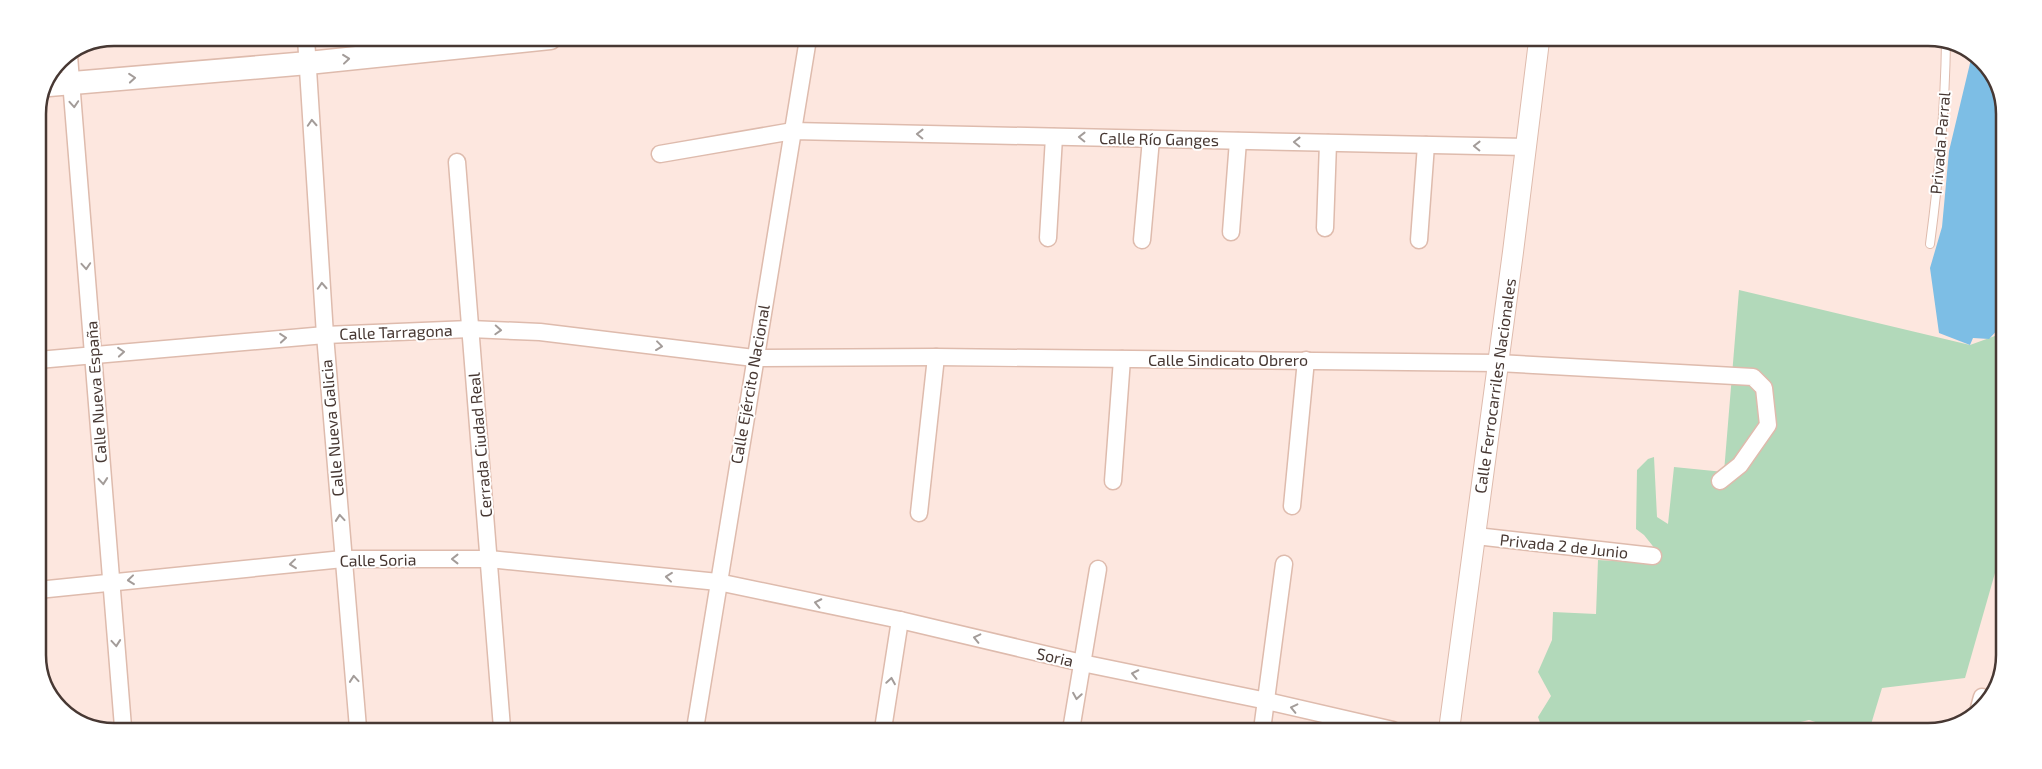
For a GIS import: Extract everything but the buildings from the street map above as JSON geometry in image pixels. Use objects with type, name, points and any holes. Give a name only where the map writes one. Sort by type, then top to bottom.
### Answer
[{"type":"main road","points":[[53,85],[469,46]]},
{"type":"street","name":"Calle Nueva Galicia","points":[[307,46],[325,335],[358,723]]},
{"type":"street","name":"Calle Ejército Nacional","points":[[696,723],[754,358],[807,46]]},
{"type":"street","name":"Calle Ferrocarriles Nacionales","points":[[1450,723],[1476,536],[1538,46]]},
{"type":"street","name":"Calle Nueva España","points":[[70,63],[123,723]]},
{"type":"street","name":"Calle Río Ganges","points":[[660,154],[793,131],[1526,147]]},
{"type":"street","points":[[1048,238],[1054,137]]},
{"type":"street","points":[[1142,240],[1151,139]]},
{"type":"street","points":[[1230,232],[1238,141]]},
{"type":"street","points":[[1325,228],[1328,143]]},
{"type":"street","points":[[1419,240],[1426,145]]},
{"type":"street","name":"Cerrada Ciudad Real","points":[[457,162],[502,723]]},
{"type":"street","name":"Calle Tarragona","points":[[46,359],[325,335],[470,329],[540,332],[754,358]]},
{"type":"street","points":[[919,512],[936,357]]},
{"type":"street","name":"Calle Sindicato Obrero","points":[[754,358],[936,357],[1498,363],[1700,376],[1753,377],[1764,388],[1768,425],[1740,465],[1720,480]]},
{"type":"street","points":[[1113,480],[1122,359]]},
{"type":"street","points":[[1292,506],[1306,360]]},
{"type":"street","name":"Privada 2 de Junio","points":[[1476,536],[1653,556]]},
{"type":"street","name":"Calle Soria","points":[[46,589],[343,559],[489,560],[718,582]]},
{"type":"street","points":[[1263,723],[1284,564]]},
{"type":"street","points":[[1072,723],[1098,569]]},
{"type":"street","name":"Soria","points":[[718,582],[900,620],[1082,663],[1267,701],[1363,723]]},
{"type":"street","points":[[884,723],[900,620]]},
{"type":"lane","name":"Privada Parral","points":[[1930,244],[1945,103],[1946,49]]},
{"type":"green space","points":[[1739,290],[1970,345],[1996,336],[1996,570],[1965,678],[1882,688],[1871,723],[1819,723],[1809,720],[1796,723],[1540,723],[1538,717],[1551,696],[1538,672],[1552,640],[1553,612],[1596,614],[1598,560],[1648,563],[1656,550],[1644,535],[1636,529],[1637,470],[1648,459],[1654,457],[1657,517],[1668,524],[1674,467],[1724,472]]},
{"type":"water","points":[[1970,62],[1987,80],[1996,109],[1996,332],[1989,339],[1973,338],[1970,345],[1939,333],[1930,268],[1942,227],[1949,151]]}]
